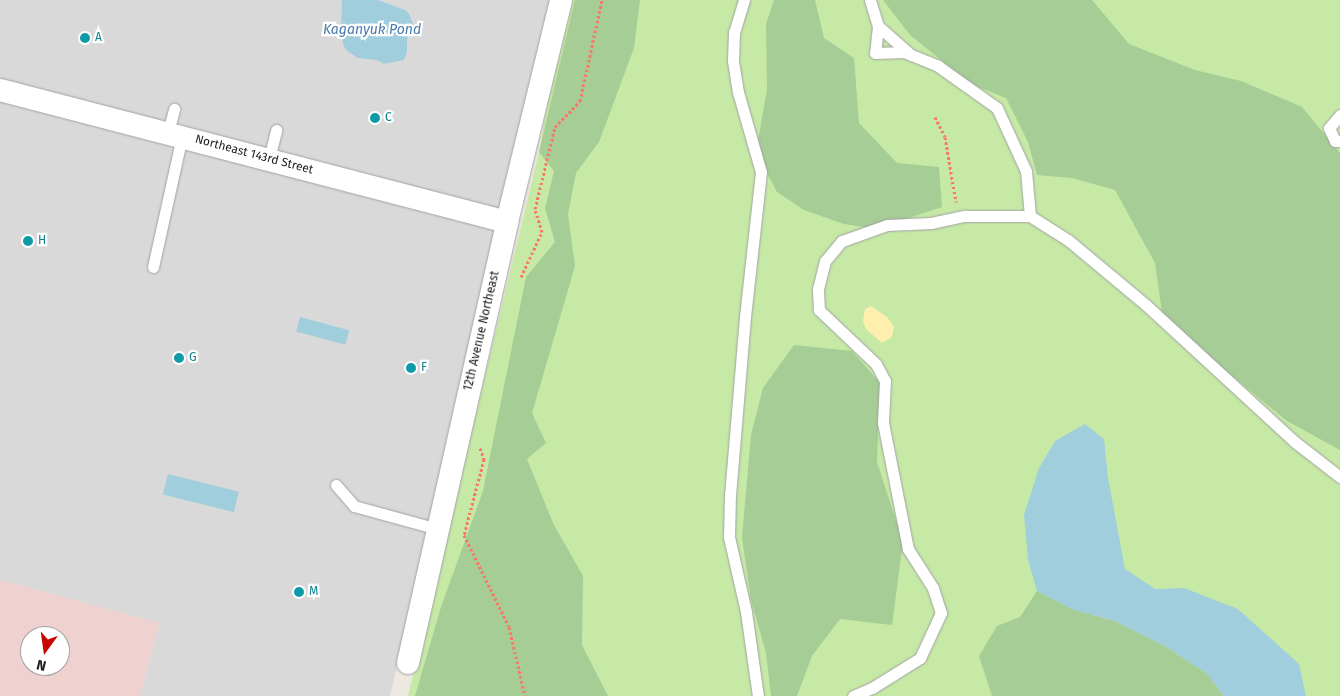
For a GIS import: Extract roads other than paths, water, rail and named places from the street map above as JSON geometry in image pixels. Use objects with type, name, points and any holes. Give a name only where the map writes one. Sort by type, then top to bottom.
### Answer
[{"type":"street","name":"12th Avenue Northeast","points":[[408,663],[507,222],[561,0]]},
{"type":"street","name":"Northeast 143rd Street","points":[[0,90],[175,134],[507,222]]},
{"type":"lane","points":[[744,0],[734,32],[734,61],[738,92],[761,172],[745,317],[730,494],[729,537],[746,612],[758,696]]},
{"type":"lane","points":[[870,0],[878,26],[875,53],[904,52],[938,66],[997,108],[1026,171],[1030,216]]},
{"type":"lane","points":[[878,26],[911,55]]},
{"type":"lane","points":[[153,267],[175,134],[174,109]]},
{"type":"lane","points":[[1340,115],[1329,128],[1335,141],[1340,141]]},
{"type":"lane","points":[[269,159],[276,130]]},
{"type":"lane","points":[[853,696],[872,688],[920,658],[941,613],[933,588],[908,549],[883,423],[886,381],[876,364],[819,310],[818,290],[825,261],[842,241],[887,225],[931,223],[958,217],[1030,216],[1068,240],[1146,304],[1295,442],[1340,477]]},
{"type":"lane","points":[[336,485],[354,506],[438,529]]},
{"type":"water","name":"Kaganyuk Pond","points":[[342,0],[378,0],[405,10],[409,14],[414,26],[407,39],[407,51],[404,60],[384,64],[377,60],[358,58],[346,50],[341,31]]},
{"type":"water","points":[[300,317],[349,330],[345,345],[296,331]]},
{"type":"water","points":[[1085,424],[1104,439],[1108,478],[1125,569],[1155,589],[1184,588],[1238,609],[1299,664],[1306,696],[1224,696],[1206,673],[1165,646],[1115,621],[1074,610],[1037,591],[1028,560],[1024,515],[1039,468],[1055,441]]},
{"type":"water","points":[[168,474],[239,492],[234,512],[163,494]]},
{"type":"place","name":"A","points":[[85,38]]},
{"type":"place","name":"C","points":[[375,118]]},
{"type":"place","name":"H","points":[[28,241]]},
{"type":"place","name":"G","points":[[179,358]]},
{"type":"place","name":"F","points":[[411,368]]},
{"type":"place","name":"M","points":[[299,592]]}]
